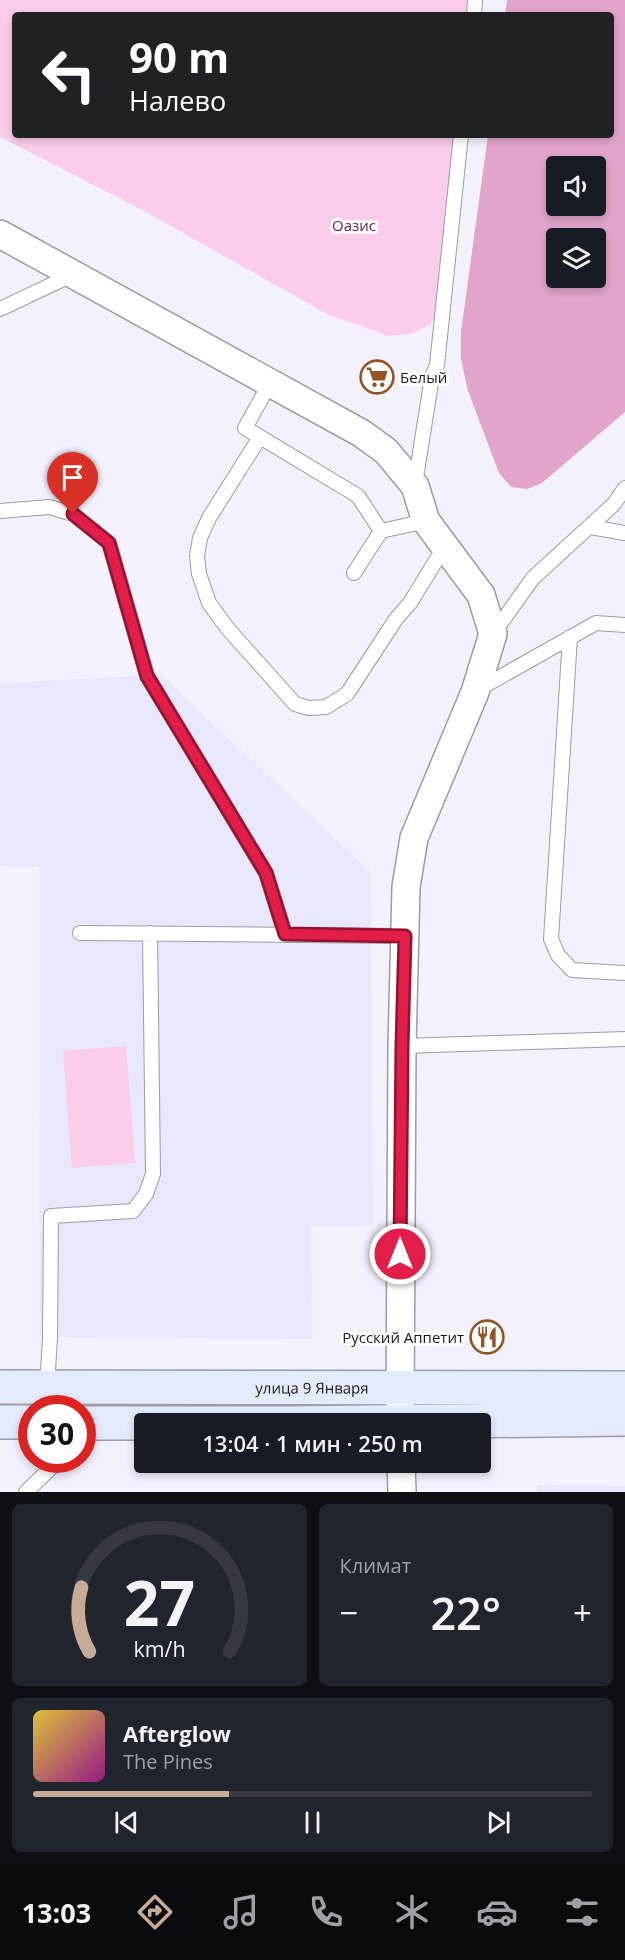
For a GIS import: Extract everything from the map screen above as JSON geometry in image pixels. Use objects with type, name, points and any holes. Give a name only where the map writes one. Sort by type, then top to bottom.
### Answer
[{"type":"main road","name":"улица 9 Января","points":[[0,1388],[625,1388]]},
{"type":"main road","points":[[491,1421],[625,1419]]},
{"type":"main road","points":[[0,1422],[18,1422]]},
{"type":"main road","points":[[96,1427],[134,1426]]},
{"type":"street","points":[[0,234],[361,433],[386,451],[415,486],[426,521],[481,595],[494,634],[475,692],[414,838],[406,887],[402,1046],[400,1413]]},
{"type":"street","points":[[401,1473],[402,1492]]},
{"type":"lane","points":[[415,486],[432,377],[437,364],[461,138]]},
{"type":"lane","points":[[0,309],[72,275]]},
{"type":"lane","points":[[270,383],[245,428],[357,496],[381,531]]},
{"type":"lane","points":[[260,437],[209,518],[200,538],[197,556],[199,574],[209,603],[228,629],[295,704],[309,708],[326,707],[347,694],[396,619],[410,603],[445,546]]},
{"type":"lane","points":[[494,634],[533,578],[620,501],[625,488]]},
{"type":"lane","points":[[0,511],[49,507],[73,514],[109,543],[147,676],[266,873],[285,934]]},
{"type":"lane","points":[[354,573],[381,531],[426,521]]},
{"type":"lane","points":[[590,527],[625,533]]},
{"type":"lane","points":[[475,692],[596,623],[625,625]]},
{"type":"lane","points":[[570,637],[551,939],[558,955],[572,970],[625,972]]},
{"type":"lane","points":[[80,933],[405,936]]},
{"type":"lane","points":[[47,1387],[50,1338],[51,1216],[133,1211],[146,1194],[153,1174],[150,933]]},
{"type":"lane","points":[[402,1046],[625,1039]]},
{"type":"lane","points":[[26,1492],[46,1473]]},
{"type":"shaded area","points":[[507,0],[625,0],[625,412],[542,483],[527,489],[511,487],[499,473],[468,391],[461,359],[461,332],[488,138],[614,138],[614,12],[505,12]]},
{"type":"shaded area","points":[[161,675],[371,872],[373,1226],[311,1226],[312,1339],[40,1337],[39,867],[0,866],[0,683]]},
{"type":"shaded area","points":[[537,1485],[625,1486],[625,1492],[537,1492]]},
{"type":"green space","name":"Оазис","points":[[0,0],[469,0],[467,12],[12,12],[12,138],[455,138],[437,313],[430,325],[411,334],[388,336],[327,314],[144,211],[0,137]]},
{"type":"green space","points":[[126,1046],[135,1163],[72,1168],[63,1051]]},
{"type":"place","name":"Белый","points":[[377,377]]},
{"type":"place","name":"Русский Аппетит","points":[[487,1337]]},
{"type":"route","points":[[73,514],[109,543],[147,676],[266,873],[285,934],[405,936],[400,1254]]}]
